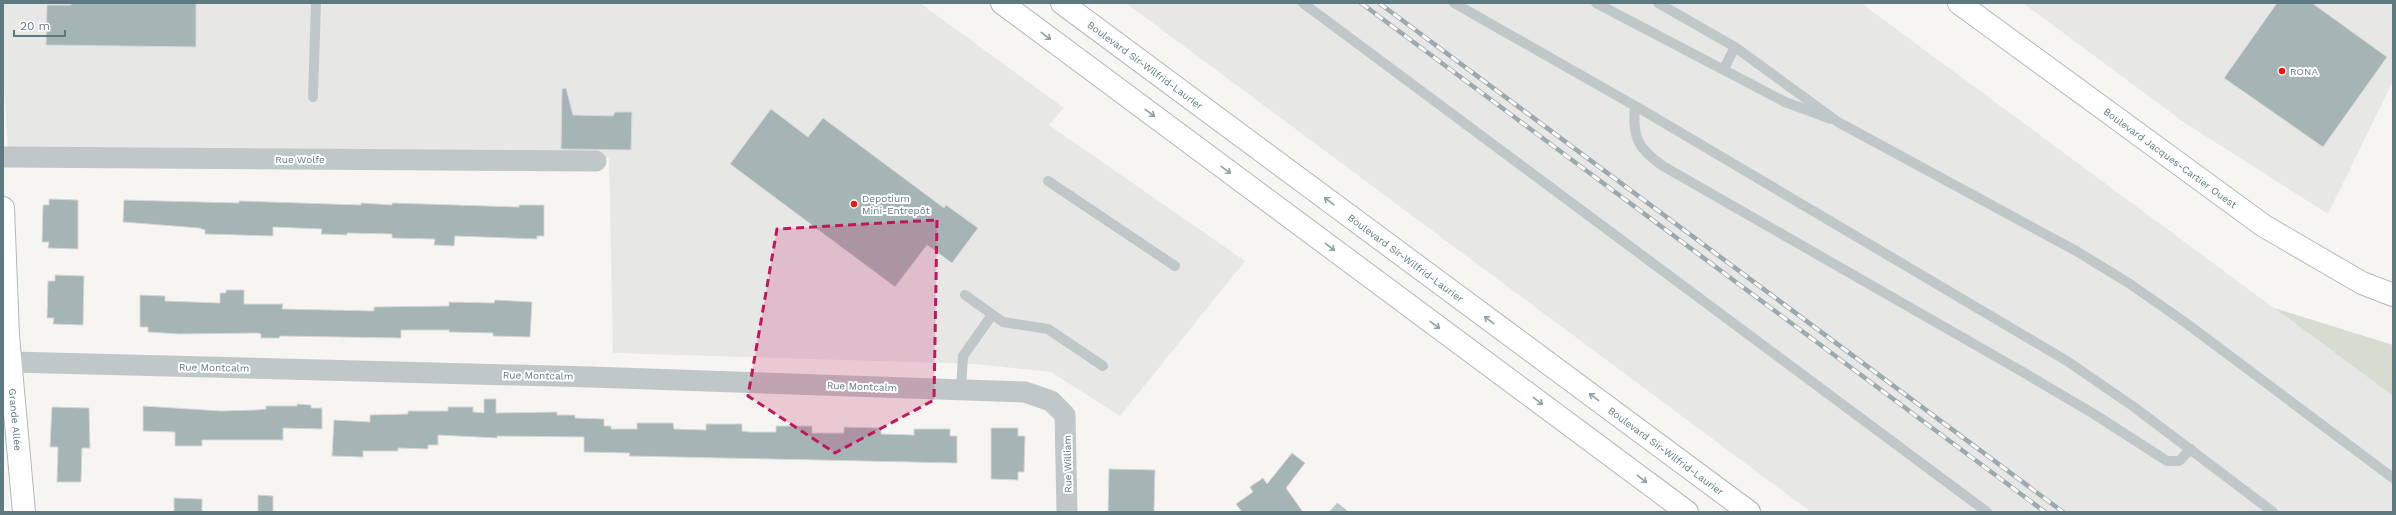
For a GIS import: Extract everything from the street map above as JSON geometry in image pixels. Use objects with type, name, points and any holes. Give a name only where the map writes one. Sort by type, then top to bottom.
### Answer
[{"type":"main road","points":[[1002,3],[1687,512]]},
{"type":"main road","name":"Boulevard Sir-Wilfrid-Laurier","points":[[1062,3],[1749,512]]},
{"type":"main road","name":"Boulevard Jacques-Cartier Ouest","points":[[1959,3],[2264,226],[2362,283],[2393,295]]},
{"type":"main road","name":"Grande Allée","points":[[3,208],[8,336],[7,361],[24,512]]},
{"type":"street","name":"Rue Wolfe","points":[[3,158],[596,161]]},
{"type":"street","name":"Rue Montcalm","points":[[7,361],[591,376],[1025,392],[1051,400],[1065,415]]},
{"type":"street","name":"Rue William","points":[[1065,415],[1067,512]]},
{"type":"lane","points":[[313,97],[316,3]]},
{"type":"lane","points":[[1303,3],[1987,512]]},
{"type":"lane","points":[[1454,3],[1636,106],[1768,186],[1943,286],[2067,361],[2103,384],[2273,512]]},
{"type":"lane","points":[[1596,3],[1785,102],[1838,122]]},
{"type":"lane","points":[[1658,3],[1735,47],[1838,122],[2078,252],[2123,280],[2186,323],[2393,478]]},
{"type":"lane","points":[[1724,69],[1735,47]]},
{"type":"lane","points":[[1636,106],[1634,130],[1638,143],[1651,158],[1663,166],[2021,371],[2094,414],[2167,461],[2179,461],[2191,449]]},
{"type":"lane","points":[[1048,180],[1175,266]]},
{"type":"lane","points":[[965,295],[1003,322],[1048,329],[1103,366]]},
{"type":"lane","points":[[961,390],[963,356],[992,314]]},
{"type":"highlighted area","points":[[937,220],[934,400],[835,453],[748,396],[777,229]]},
{"type":"shaded area","points":[[3,3],[920,3],[1064,108],[1049,125],[1245,261],[1120,416],[1051,372],[976,364],[613,353],[609,158],[8,148],[3,70]]},
{"type":"shaded area","points":[[1126,3],[1861,3],[2393,396],[2393,512],[1811,512]]},
{"type":"shaded area","points":[[2023,3],[2393,3],[2393,81],[2328,214],[2185,123]]},
{"type":"shaded area","points":[[2274,308],[2393,345],[2393,396]]},
{"type":"shaded area","points":[[1337,503],[1339,504],[1349,512],[1329,512]]},
{"type":"building","points":[[71,3],[196,3],[196,47],[46,45],[47,5],[71,5]]},
{"type":"building","points":[[2277,3],[2312,3],[2387,57],[2323,147],[2224,78]]},
{"type":"building","points":[[566,88],[573,115],[613,116],[615,112],[632,112],[631,150],[561,149],[562,89]]},
{"type":"building","points":[[771,109],[808,137],[823,118],[944,208],[946,205],[978,228],[952,263],[927,245],[895,287],[730,164]]},
{"type":"building","points":[[49,199],[78,200],[78,249],[48,248],[49,242],[42,242],[43,205],[49,205]]},
{"type":"building","points":[[124,200],[239,203],[239,201],[361,205],[361,203],[392,205],[392,203],[519,207],[519,205],[544,205],[544,236],[537,236],[537,239],[455,236],[454,246],[434,245],[435,239],[392,238],[392,234],[321,234],[322,229],[273,227],[273,236],[205,234],[205,230],[199,228],[123,222]]},
{"type":"building","points":[[55,275],[84,276],[83,325],[53,324],[54,318],[47,318],[48,281],[55,281]]},
{"type":"building","points":[[226,290],[244,290],[244,304],[283,304],[282,309],[374,311],[374,307],[449,306],[449,302],[494,303],[495,300],[532,302],[530,337],[493,336],[493,333],[449,332],[449,330],[401,330],[401,338],[280,336],[279,338],[261,338],[261,334],[258,333],[179,334],[148,332],[148,327],[140,327],[140,295],[165,296],[165,301],[220,303],[220,293],[226,293]]},
{"type":"building","points":[[484,399],[496,399],[496,413],[557,412],[557,415],[575,415],[575,418],[604,419],[604,426],[611,426],[611,429],[637,429],[637,423],[673,423],[674,429],[706,430],[706,424],[742,424],[742,431],[750,432],[776,432],[776,426],[812,426],[812,433],[844,433],[844,427],[881,428],[881,434],[914,435],[914,429],[950,429],[950,436],[957,436],[957,463],[629,456],[630,453],[584,452],[584,437],[497,436],[497,438],[438,435],[438,445],[428,445],[428,449],[398,448],[398,451],[363,451],[363,457],[332,456],[334,420],[370,422],[370,415],[408,414],[408,411],[448,411],[448,407],[473,407],[473,412],[484,413]]},
{"type":"building","points":[[297,404],[311,405],[311,408],[322,408],[322,429],[283,428],[283,440],[202,440],[202,446],[175,446],[175,432],[143,431],[143,406],[221,411],[257,410],[266,409],[266,406],[297,406]]},
{"type":"building","points":[[52,407],[89,408],[90,448],[82,448],[81,482],[57,482],[58,447],[50,447]]},
{"type":"building","points":[[991,428],[1018,428],[1018,436],[1025,436],[1024,472],[1018,472],[1018,480],[991,479]]},
{"type":"building","points":[[1292,453],[1305,463],[1286,488],[1303,512],[1242,512],[1236,504],[1253,492],[1250,487],[1263,478],[1267,484]]},
{"type":"building","points":[[1109,469],[1155,470],[1154,512],[1108,512]]},
{"type":"building","points":[[258,495],[273,496],[273,512],[258,512]]},
{"type":"building","points":[[174,498],[202,499],[202,512],[174,512]]},
{"type":"railway","points":[[1361,3],[2045,512]]},
{"type":"railway","points":[[1379,3],[2063,512]]},
{"type":"place","name":"RONA","points":[[2282,71]]},
{"type":"place","name":"Depotium Mini-Entrepôt","points":[[854,204]]}]
